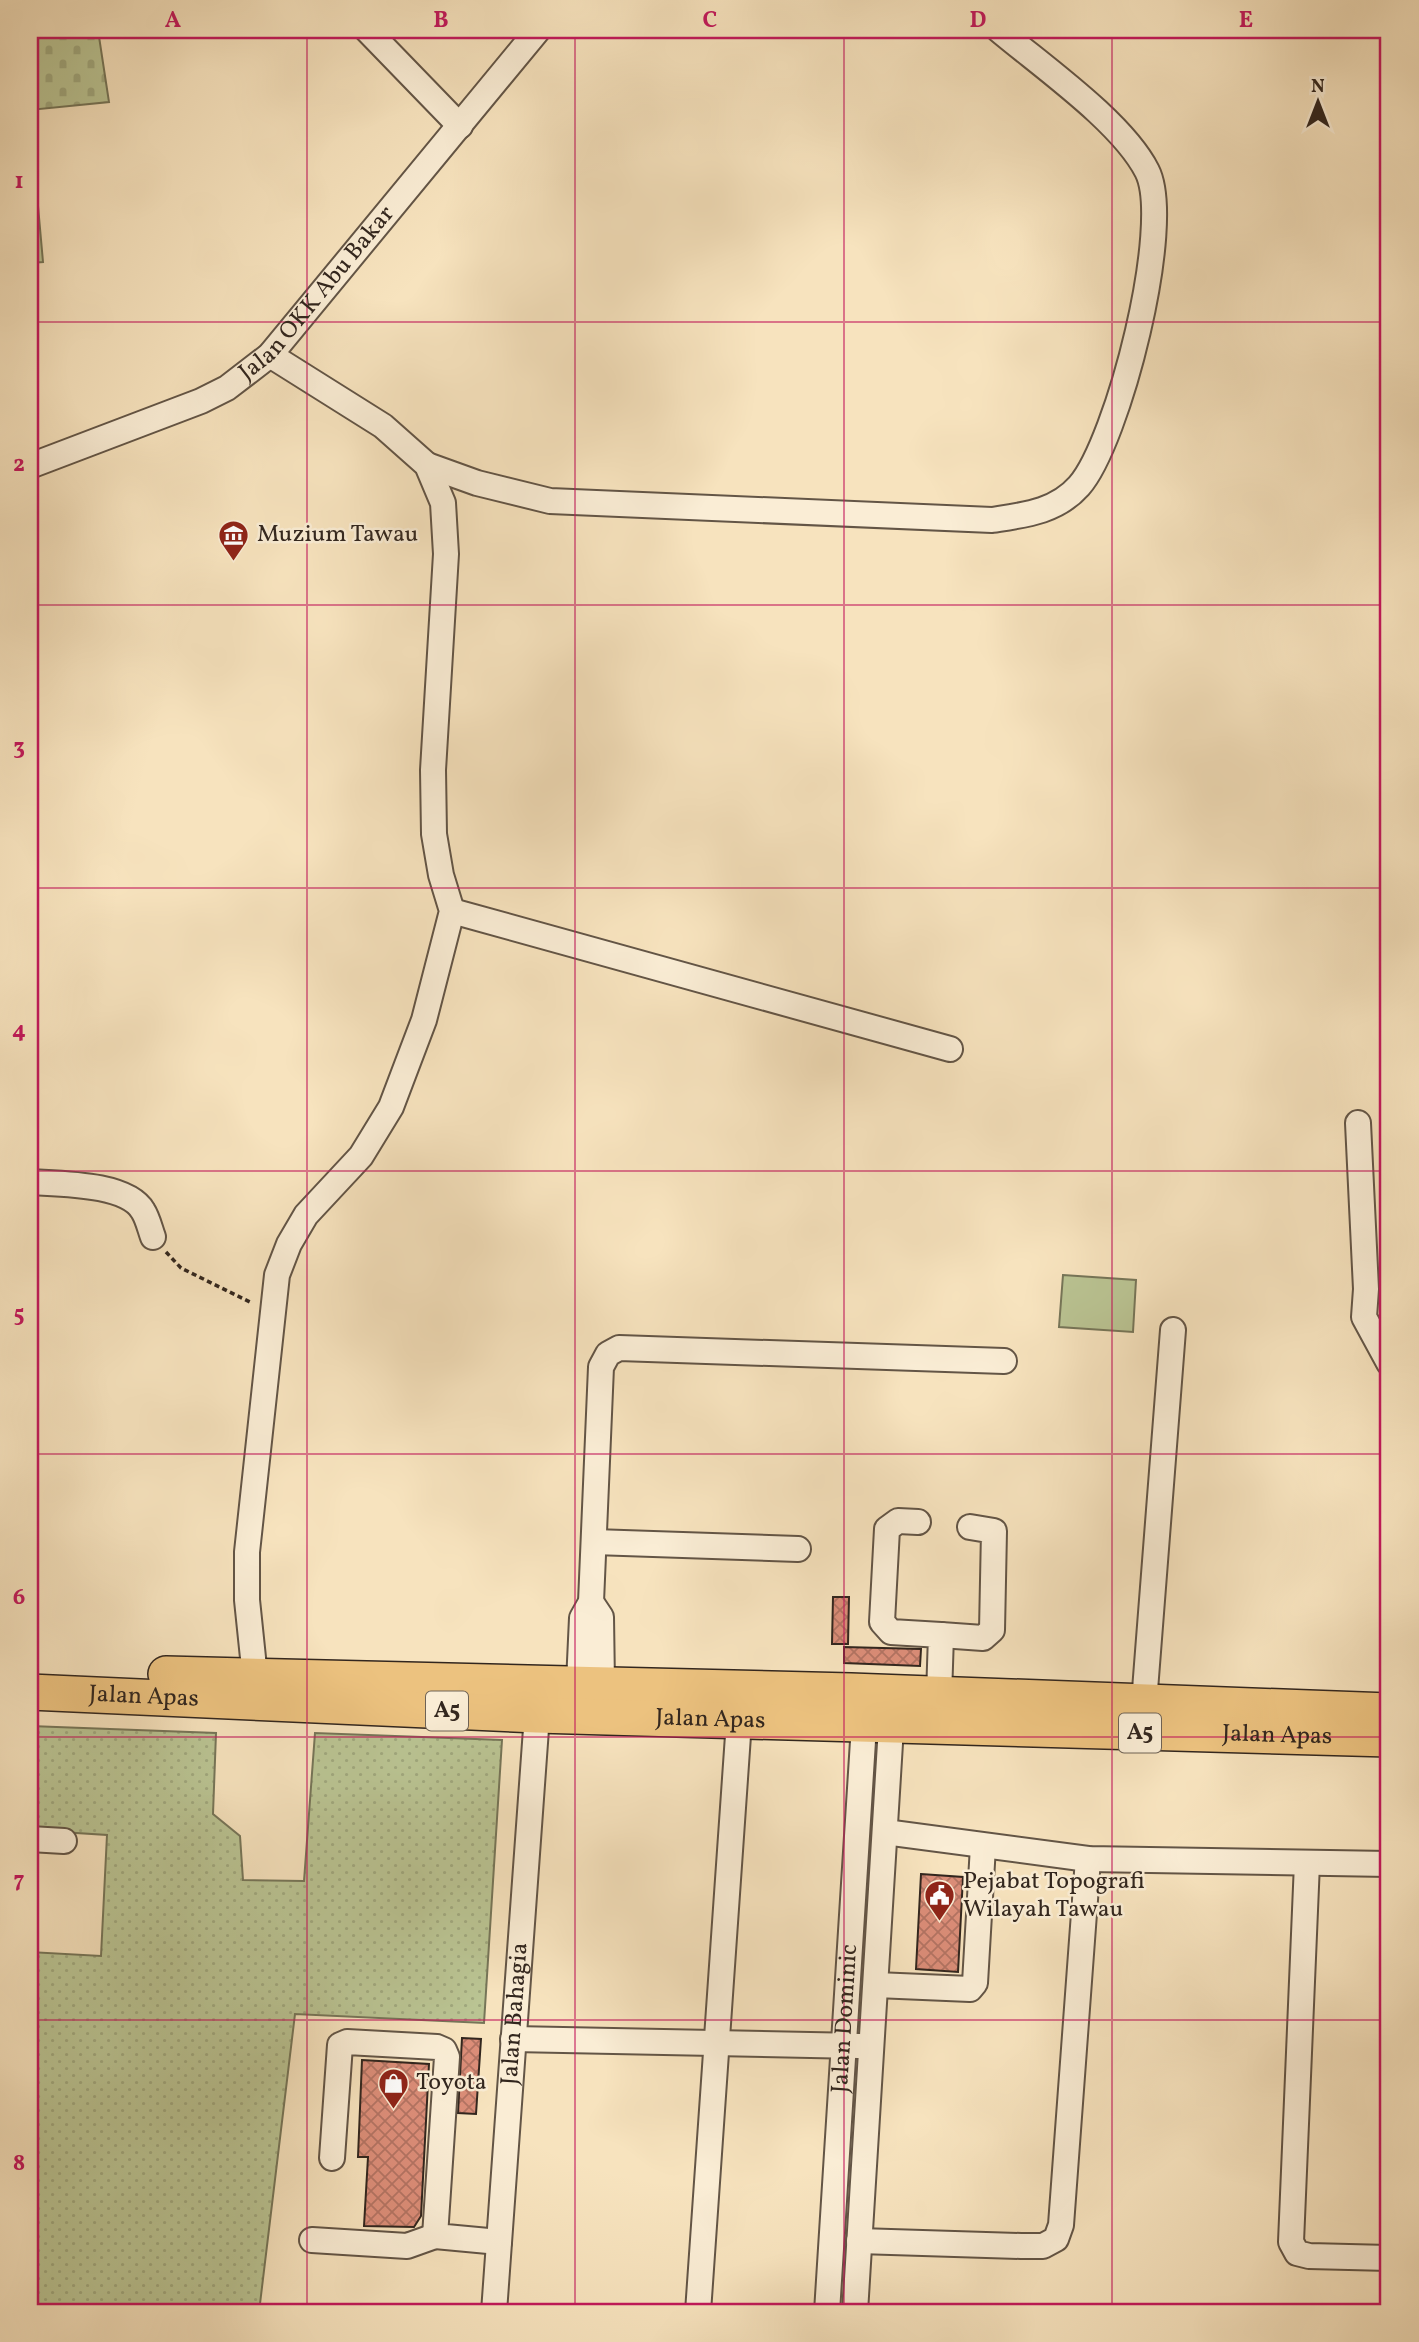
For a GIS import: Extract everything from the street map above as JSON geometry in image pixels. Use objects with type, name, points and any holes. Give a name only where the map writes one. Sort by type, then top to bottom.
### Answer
[{"type":"highway","name":"Jalan Apas","points":[[30,1670],[590,1683],[1389,1711]]},
{"type":"highway","points":[[851,1691],[873,1703],[885,1714],[877,1726]]},
{"type":"highway","name":"Jalan Apas","points":[[30,1692],[537,1715],[1389,1739]]},
{"type":"street","points":[[368,30],[460,127]]},
{"type":"street","name":"Jalan OKK Abu Bakar","points":[[30,466],[201,401],[228,388],[270,355],[538,30]]},
{"type":"street","points":[[270,355],[383,426],[427,464],[477,483],[550,501],[992,520],[1029,514],[1054,506],[1079,486],[1120,399],[1141,324],[1150,255],[1153,214],[1149,174],[1129,140],[999,30]]},
{"type":"street","points":[[255,1677],[247,1600],[247,1552],[277,1275],[289,1244],[306,1215],[361,1156],[391,1107],[424,1020],[452,911],[440,875],[434,834],[433,770],[446,554],[443,503],[427,464]]},
{"type":"street","points":[[452,911],[950,1049]]},
{"type":"street","points":[[1359,1123],[1366,1289],[1364,1317],[1389,1363]]},
{"type":"street","points":[[30,1182],[89,1186],[120,1194],[142,1209],[153,1237]]},
{"type":"street","points":[[1144,1703],[1173,1329]]},
{"type":"street","points":[[590,1683],[582,1618],[591,1602],[601,1367],[608,1354],[620,1348],[1004,1361]]},
{"type":"street","points":[[918,1522],[898,1521],[887,1529],[882,1622],[891,1632],[983,1638],[992,1630],[994,1531],[970,1527]]},
{"type":"street","points":[[594,1542],[798,1549]]},
{"type":"street","points":[[939,1696],[941,1635]]},
{"type":"street","name":"Jalan Bahagia","points":[[494,2311],[537,1715]]},
{"type":"street","points":[[698,2312],[738,1721]]},
{"type":"street","name":"Jalan Dominic","points":[[855,2312],[885,1832],[877,1726]]},
{"type":"street","name":"Jalan Dominic","points":[[827,2312],[844,2046],[877,1726]]},
{"type":"street","points":[[885,1832],[1088,1859],[1389,1864]]},
{"type":"street","points":[[30,1839],[64,1841]]},
{"type":"street","points":[[876,1985],[964,1990],[970,1989],[975,1983],[983,1846]]},
{"type":"street","points":[[859,2241],[1043,2246],[1056,2239],[1061,2225],[1088,1859]]},
{"type":"street","points":[[1307,1863],[1291,2242],[1297,2253],[1309,2256],[1389,2258]]},
{"type":"street","points":[[513,2039],[872,2046]]},
{"type":"street","points":[[332,2158],[340,2045],[373,2043],[444,2050],[447,2057],[435,2236]]},
{"type":"street","points":[[312,2240],[407,2246],[435,2236],[499,2242]]},
{"type":"path","points":[[153,1237],[181,1268],[237,1297],[272,1311]]},
{"type":"green space","points":[[30,30],[98,30],[109,102],[30,110]]},
{"type":"green space","points":[[30,116],[43,262],[30,263]]},
{"type":"green space","points":[[1063,1275],[1136,1280],[1133,1332],[1059,1327]]},
{"type":"green space","points":[[30,1726],[216,1733],[213,1814],[240,1836],[243,1880],[304,1881],[315,1733],[502,1740],[484,2023],[295,2014],[259,2312],[30,2312],[30,1952],[101,1956],[107,1835],[30,1830]]},
{"type":"building","points":[[833,1597],[849,1597],[848,1644],[832,1644]]},
{"type":"building","points":[[844,1647],[921,1649],[920,1666],[844,1663]]},
{"type":"building","name":"Pejabat Topografi Wilayah Tawau","points":[[921,1874],[963,1877],[958,1972],[916,1969]]},
{"type":"building","points":[[462,2038],[481,2039],[476,2114],[458,2113]]},
{"type":"building","name":"Toyota","points":[[362,2060],[429,2064],[421,2216],[414,2227],[364,2226],[368,2157],[358,2157]]},
{"type":"place","name":"Muzium Tawau","points":[[234,562]]},
{"type":"place","name":"Pejabat Topografi Wilayah Tawau","points":[[940,1923]]},
{"type":"place","name":"Toyota","points":[[393,2110]]}]
